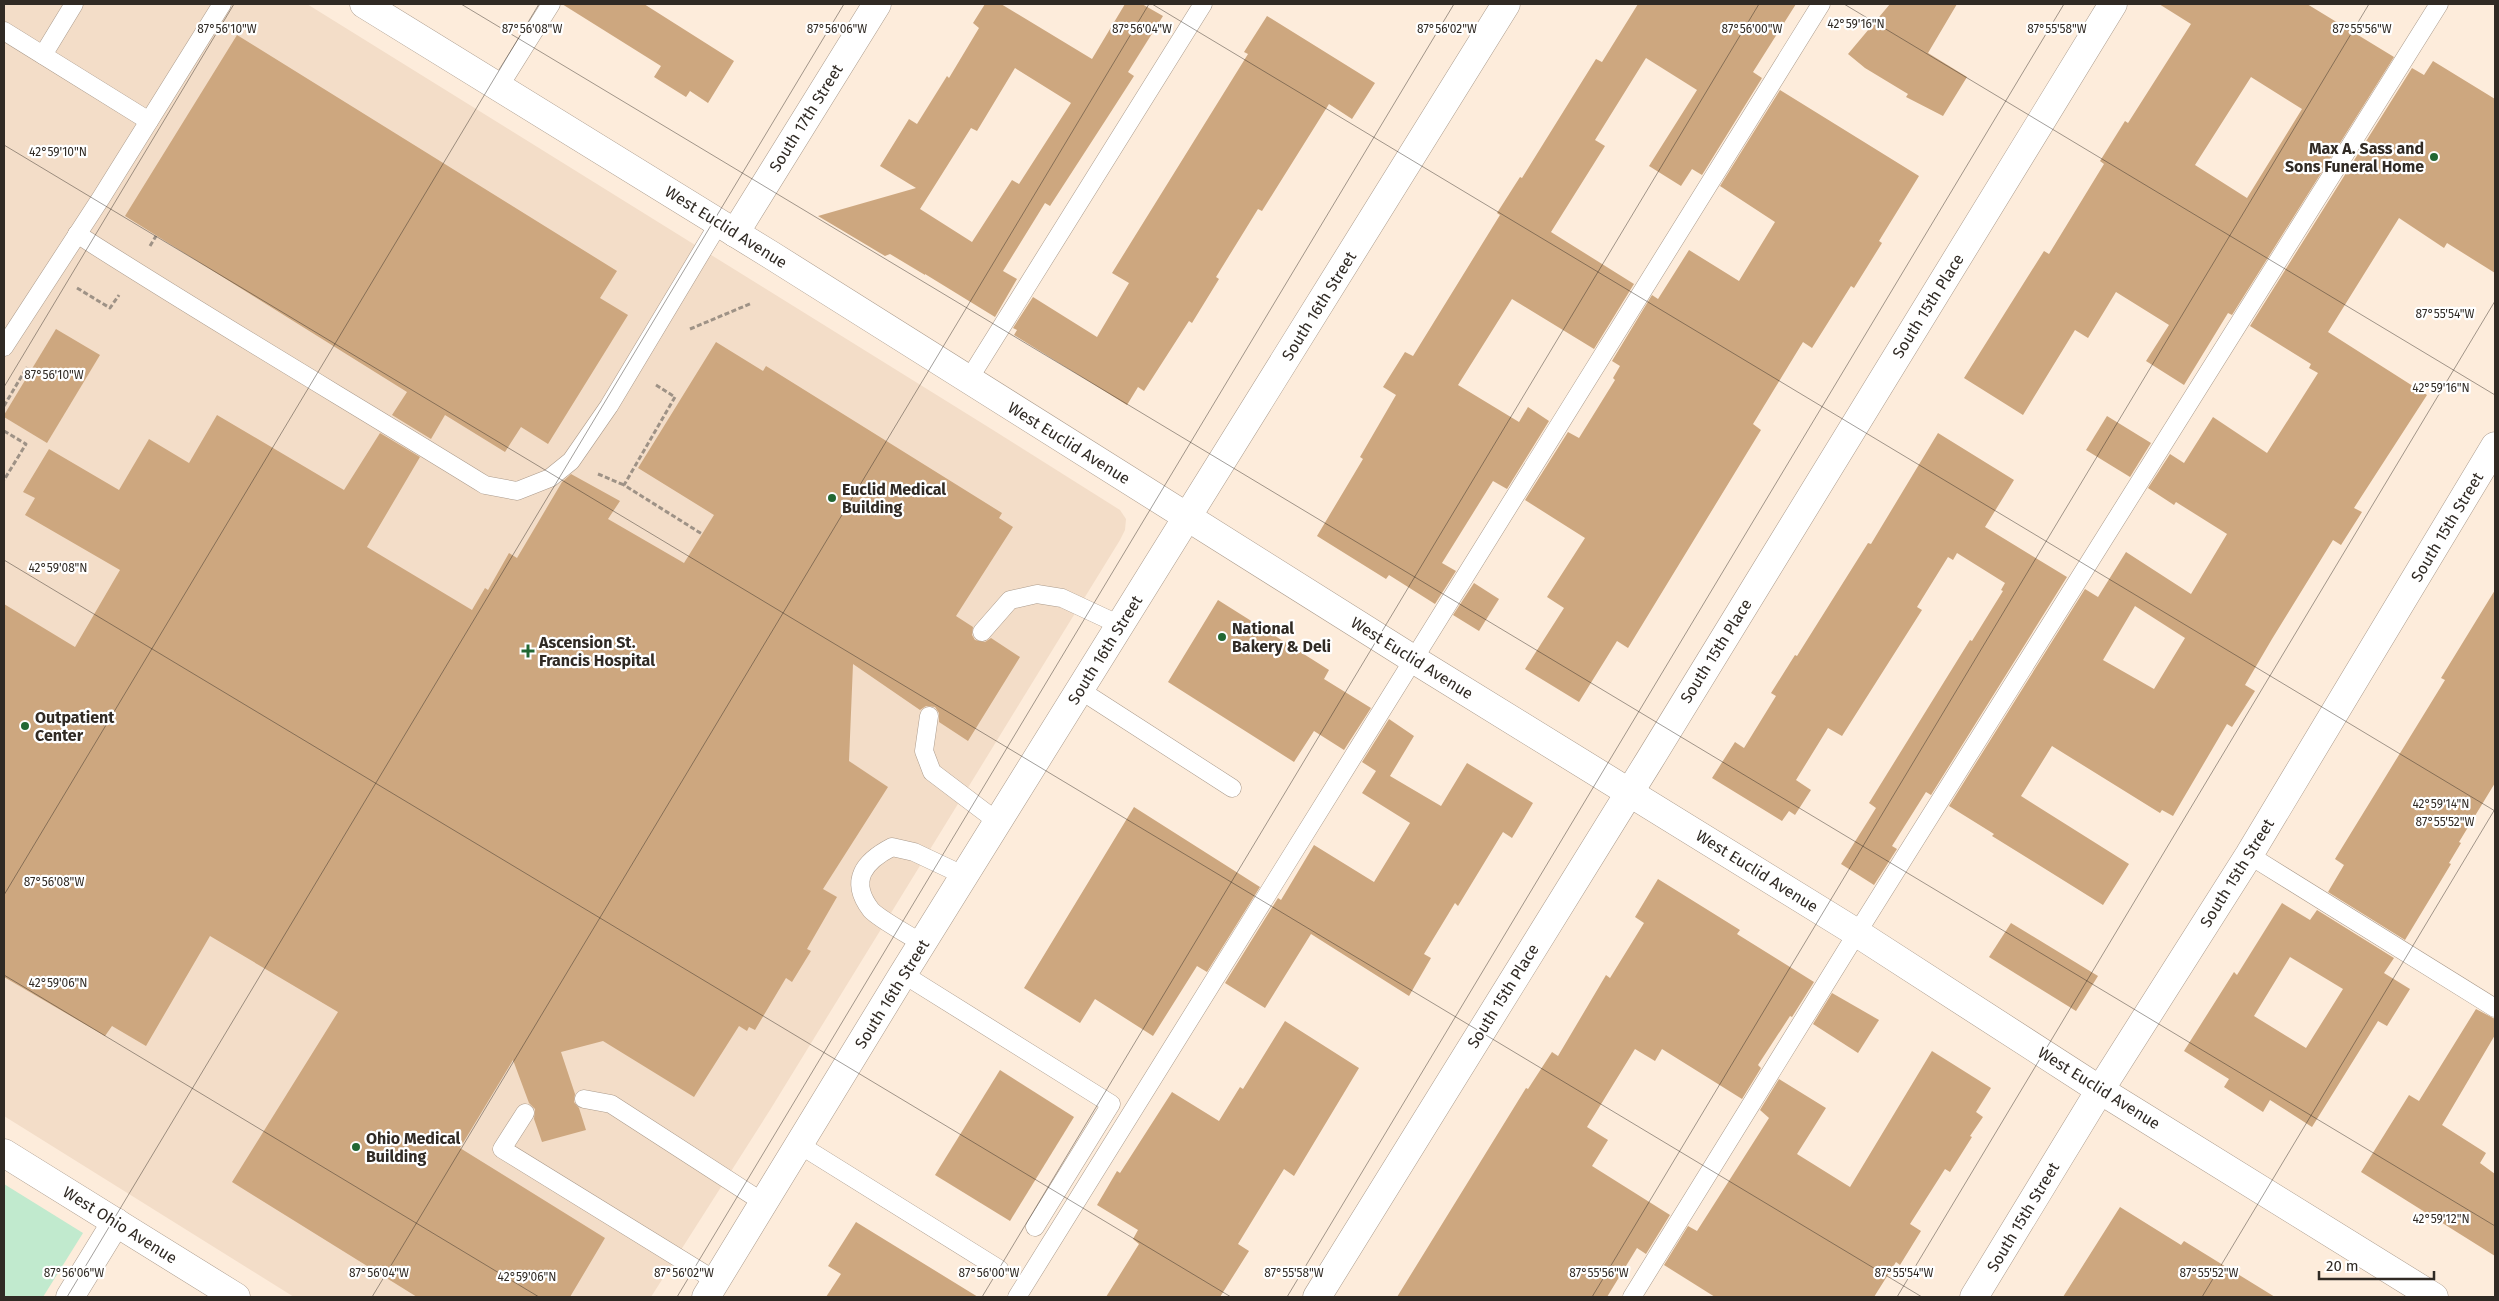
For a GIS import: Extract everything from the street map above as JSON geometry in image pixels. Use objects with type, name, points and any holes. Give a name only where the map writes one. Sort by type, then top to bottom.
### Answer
[{"type":"street","name":"West Euclid Avenue","points":[[364,4],[500,86],[1413,659],[1857,933],[2100,1090],[2434,1297]]},
{"type":"street","name":"South 17th Street","points":[[727,228],[877,4]]},
{"type":"street","name":"South 16th Street","points":[[711,1289],[903,974],[1506,4]]},
{"type":"street","name":"South 15th Place","points":[[1317,1297],[1630,792],[2113,4]]},
{"type":"street","name":"South 15th Street","points":[[1974,1297],[2100,1090],[2249,854],[2495,446]]},
{"type":"street","name":"West Ohio Avenue","points":[[4,1153],[236,1297]]},
{"type":"street","points":[[70,1297],[116,1222]]},
{"type":"lane","points":[[43,56],[74,4]]},
{"type":"lane","points":[[4,347],[222,4]]},
{"type":"lane","points":[[500,86],[551,4]]},
{"type":"lane","points":[[969,379],[1203,4]]},
{"type":"lane","points":[[1016,1297],[1821,4]]},
{"type":"lane","points":[[1632,1297],[1857,933],[2439,4]]},
{"type":"lane","points":[[4,31],[149,121]]},
{"type":"lane","points":[[77,234],[208,318],[273,355],[485,484],[518,492],[550,478],[571,461],[727,228]]},
{"type":"lane","points":[[982,632],[1010,600],[1037,594],[1062,598],[1120,625]]},
{"type":"lane","points":[[1080,690],[1232,788]]},
{"type":"lane","points":[[930,716],[924,751],[932,772],[998,822]]},
{"type":"lane","points":[[923,944],[872,911],[861,890],[861,873],[873,857],[892,847],[914,852],[965,876]]},
{"type":"lane","points":[[2249,854],[2495,1008]]},
{"type":"lane","points":[[903,974],[1111,1104],[1035,1227]]},
{"type":"lane","points":[[584,1099],[611,1104],[764,1203]]},
{"type":"lane","points":[[525,1113],[502,1149],[711,1289]]},
{"type":"lane","points":[[800,1145],[998,1269]]},
{"type":"path","points":[[72,296],[77,288],[110,308]]},
{"type":"path","points":[[688,329],[752,303]]},
{"type":"path","points":[[4,406],[30,364]]},
{"type":"path","points":[[658,378],[654,384],[675,397],[624,485],[702,534]]},
{"type":"path","points":[[4,431],[26,444],[4,480]]},
{"type":"shaded area","name":"Ascension St. Francis Hospital","points":[[4,4],[307,4],[993,430],[1120,510],[1126,519],[1125,530],[1120,540],[770,1110],[651,1297],[294,1297],[4,1116]]},
{"type":"green space","points":[[4,1184],[83,1233],[43,1297],[4,1297]]},
{"type":"building","points":[[562,4],[644,4],[734,61],[708,103],[690,91],[686,97],[654,77],[661,66]]},
{"type":"building","points":[[985,4],[1001,4],[1092,59],[1125,4],[1142,4],[1163,16],[1128,72],[1134,76],[1050,206],[1045,203],[1003,271],[1017,279],[995,317],[890,254],[885,256],[818,216],[916,188],[880,166],[909,119],[917,124],[947,76],[949,78],[979,28],[973,23]],"holes":[[[1015,68],[1071,103],[1019,184],[1012,180],[972,242],[920,209],[971,128],[977,131]]]},
{"type":"building","points":[[1638,4],[1796,4],[1753,72],[1762,78],[1702,175],[1692,169],[1681,186],[1649,166],[1697,90],[1646,58],[1595,140],[1605,146],[1551,232],[1634,284],[1594,349],[1512,299],[1458,385],[1519,422],[1528,407],[1549,421],[1507,489],[1493,481],[1442,563],[1456,571],[1435,604],[1389,575],[1386,579],[1317,536],[1363,459],[1360,457],[1396,395],[1383,387],[1405,352],[1413,356],[1500,215],[1497,213],[1520,177],[1522,178],[1596,59],[1602,62]]},
{"type":"building","points":[[1890,4],[1957,4],[1928,53],[1967,77],[1943,116],[1906,97],[1908,94],[1865,68],[1848,54]]},
{"type":"building","points":[[2159,4],[2307,4],[2394,57],[2232,315],[2228,313],[2184,385],[2146,361],[2169,325],[2116,292],[2088,338],[2075,330],[2023,415],[1964,378],[2044,251],[2049,254],[2104,164],[2100,161],[2125,121],[2128,123],[2191,24]],"holes":[[[2251,77],[2302,109],[2247,198],[2195,165]]]},
{"type":"building","points":[[1267,16],[1375,83],[1352,119],[1329,104],[1262,211],[1258,209],[1216,277],[1219,279],[1192,323],[1189,321],[1144,391],[1138,387],[1127,405],[1014,335],[1017,330],[1013,328],[1033,297],[1097,337],[1129,283],[1112,273],[1248,54],[1244,52]]},
{"type":"building","points":[[237,35],[617,271],[600,298],[628,315],[548,444],[521,427],[505,452],[445,415],[431,439],[392,415],[407,392],[125,216]]},
{"type":"building","points":[[2433,61],[2495,99],[2495,273],[2447,243],[2444,248],[2399,218],[2328,332],[2427,395],[2354,508],[2362,512],[2341,545],[2333,540],[2272,639],[2245,685],[2255,691],[2232,727],[2227,724],[2173,816],[2162,810],[2160,813],[2052,746],[2021,796],[2129,864],[2103,905],[1992,836],[1994,834],[1949,806],[2085,589],[2098,597],[2126,552],[2191,594],[2227,534],[2176,502],[2174,505],[2148,488],[2170,454],[2184,463],[2213,417],[2267,453],[2318,373],[2309,368],[2311,364],[2250,326],[2412,68],[2424,75]],"holes":[[[2135,606],[2185,638],[2154,689],[2103,660]]]},
{"type":"building","points":[[1780,90],[1919,176],[1879,241],[1882,243],[1854,288],[1851,286],[1812,348],[1803,342],[1753,424],[1761,430],[1628,648],[1617,641],[1579,702],[1525,669],[1564,608],[1547,597],[1585,538],[1525,500],[1568,432],[1579,438],[1615,380],[1613,378],[1620,366],[1612,361],[1652,295],[1658,299],[1689,250],[1739,281],[1775,222],[1720,186]]},
{"type":"building","points":[[56,329],[100,355],[47,443],[4,417],[4,415]]},
{"type":"building","points":[[716,342],[763,371],[766,366],[1002,513],[999,518],[1013,527],[956,616],[973,627],[972,635],[975,640],[985,642],[991,638],[1020,657],[968,741],[939,722],[939,713],[935,707],[926,706],[920,710],[853,664],[849,761],[888,787],[823,889],[837,897],[807,949],[811,951],[792,982],[786,978],[755,1030],[749,1027],[747,1031],[739,1026],[694,1097],[603,1041],[561,1052],[575,1094],[574,1102],[579,1108],[586,1130],[542,1142],[534,1119],[535,1109],[529,1103],[513,1060],[460,1148],[605,1238],[570,1297],[417,1297],[232,1182],[338,1012],[210,936],[146,1046],[112,1026],[105,1036],[4,977],[4,604],[75,647],[120,570],[25,515],[35,498],[23,492],[49,449],[119,490],[149,439],[189,463],[217,415],[344,490],[380,433],[420,457],[367,547],[472,610],[485,588],[488,590],[509,553],[517,558],[562,482],[571,474],[620,501],[608,519],[684,563],[714,515],[638,468]]},
{"type":"building","points":[[2107,416],[2151,443],[2130,477],[2086,450]]},
{"type":"building","points":[[1938,433],[2014,480],[1985,527],[2067,577],[1931,795],[1926,792],[1892,846],[1897,849],[1874,885],[1841,864],[1876,808],[1869,803],[1970,640],[1972,641],[2003,591],[2001,590],[2005,583],[1957,553],[1953,560],[1948,557],[1917,607],[1922,610],[1842,736],[1828,728],[1796,780],[1811,790],[1795,815],[1789,811],[1782,821],[1712,778],[1735,742],[1744,748],[1776,696],[1771,693],[1795,655],[1797,656],[1868,543],[1871,544]]},
{"type":"building","points":[[1474,583],[1499,599],[1479,631],[1453,615]]},
{"type":"building","points":[[2495,590],[2495,783],[2459,842],[2461,843],[2449,863],[2451,864],[2405,940],[2328,892],[2344,865],[2335,859],[2445,680],[2441,678]]},
{"type":"building","points":[[1218,600],[1329,670],[1324,679],[1371,708],[1344,750],[1314,731],[1294,762],[1168,682]]},
{"type":"building","points":[[1389,719],[1414,736],[1390,776],[1441,806],[1467,763],[1533,803],[1512,838],[1503,832],[1458,906],[1455,903],[1424,954],[1431,958],[1409,996],[1311,934],[1265,1008],[1225,983],[1278,898],[1281,900],[1314,845],[1374,882],[1410,823],[1362,793],[1376,771],[1362,762]]},
{"type":"building","points":[[1134,807],[1260,887],[1207,972],[1197,966],[1153,1036],[1095,999],[1080,1023],[1024,988]]},
{"type":"building","points":[[1658,879],[1740,930],[1737,934],[1814,982],[1758,1065],[1761,1068],[1742,1099],[1662,1049],[1655,1061],[1635,1049],[1587,1127],[1608,1140],[1592,1166],[1670,1215],[1646,1254],[1637,1248],[1607,1297],[1397,1297],[1526,1088],[1528,1089],[1552,1052],[1558,1056],[1606,975],[1610,978],[1644,923],[1635,917]]},
{"type":"building","points":[[2282,903],[2310,920],[2317,910],[2394,958],[2384,973],[2410,989],[2387,1026],[2378,1021],[2312,1127],[2270,1100],[2263,1112],[2224,1087],[2229,1079],[2184,1051],[2234,972],[2237,975]],"holes":[[[2290,957],[2343,989],[2306,1048],[2254,1016]]]},
{"type":"building","points":[[2011,923],[2098,976],[2076,1011],[1989,957]]},
{"type":"building","points":[[1832,993],[1879,1020],[1858,1053],[1813,1024]]},
{"type":"building","points":[[2476,1009],[2495,1019],[2495,1035],[2442,1125],[2486,1153],[2480,1163],[2495,1174],[2495,1256],[2361,1172],[2409,1095],[2419,1101]]},
{"type":"building","points":[[1285,1021],[1359,1068],[1294,1176],[1284,1169],[1238,1244],[1249,1251],[1220,1297],[1106,1297],[1139,1244],[1133,1239],[1138,1230],[1097,1205],[1117,1171],[1120,1173],[1172,1092],[1219,1121],[1240,1087],[1243,1089]]},
{"type":"building","points":[[1932,1051],[1991,1088],[1976,1112],[1983,1117],[1970,1136],[1972,1137],[1950,1172],[1945,1169],[1910,1224],[1921,1231],[1900,1265],[1896,1262],[1874,1297],[1715,1297],[1664,1265],[1688,1226],[1697,1231],[1769,1118],[1760,1110],[1779,1079],[1826,1108],[1797,1154],[1850,1187]]},
{"type":"building","points":[[1000,1070],[1074,1117],[1010,1221],[935,1175]]},
{"type":"building","points":[[2120,1207],[2181,1245],[2184,1241],[2275,1297],[2063,1297]]},
{"type":"building","points":[[856,1222],[978,1297],[826,1297],[841,1274],[828,1266]]},
{"type":"place","name":"Max A. Sass and Sons Funeral Home","points":[[2434,157]]},
{"type":"place","name":"Euclid Medical Building","points":[[832,498]]},
{"type":"place","name":"National Bakery & Deli","points":[[1222,637]]},
{"type":"place","name":"Ascension St. Francis Hospital","points":[[528,651]]},
{"type":"place","name":"Outpatient Center","points":[[25,726]]},
{"type":"place","name":"Ohio Medical Building","points":[[356,1147]]}]
